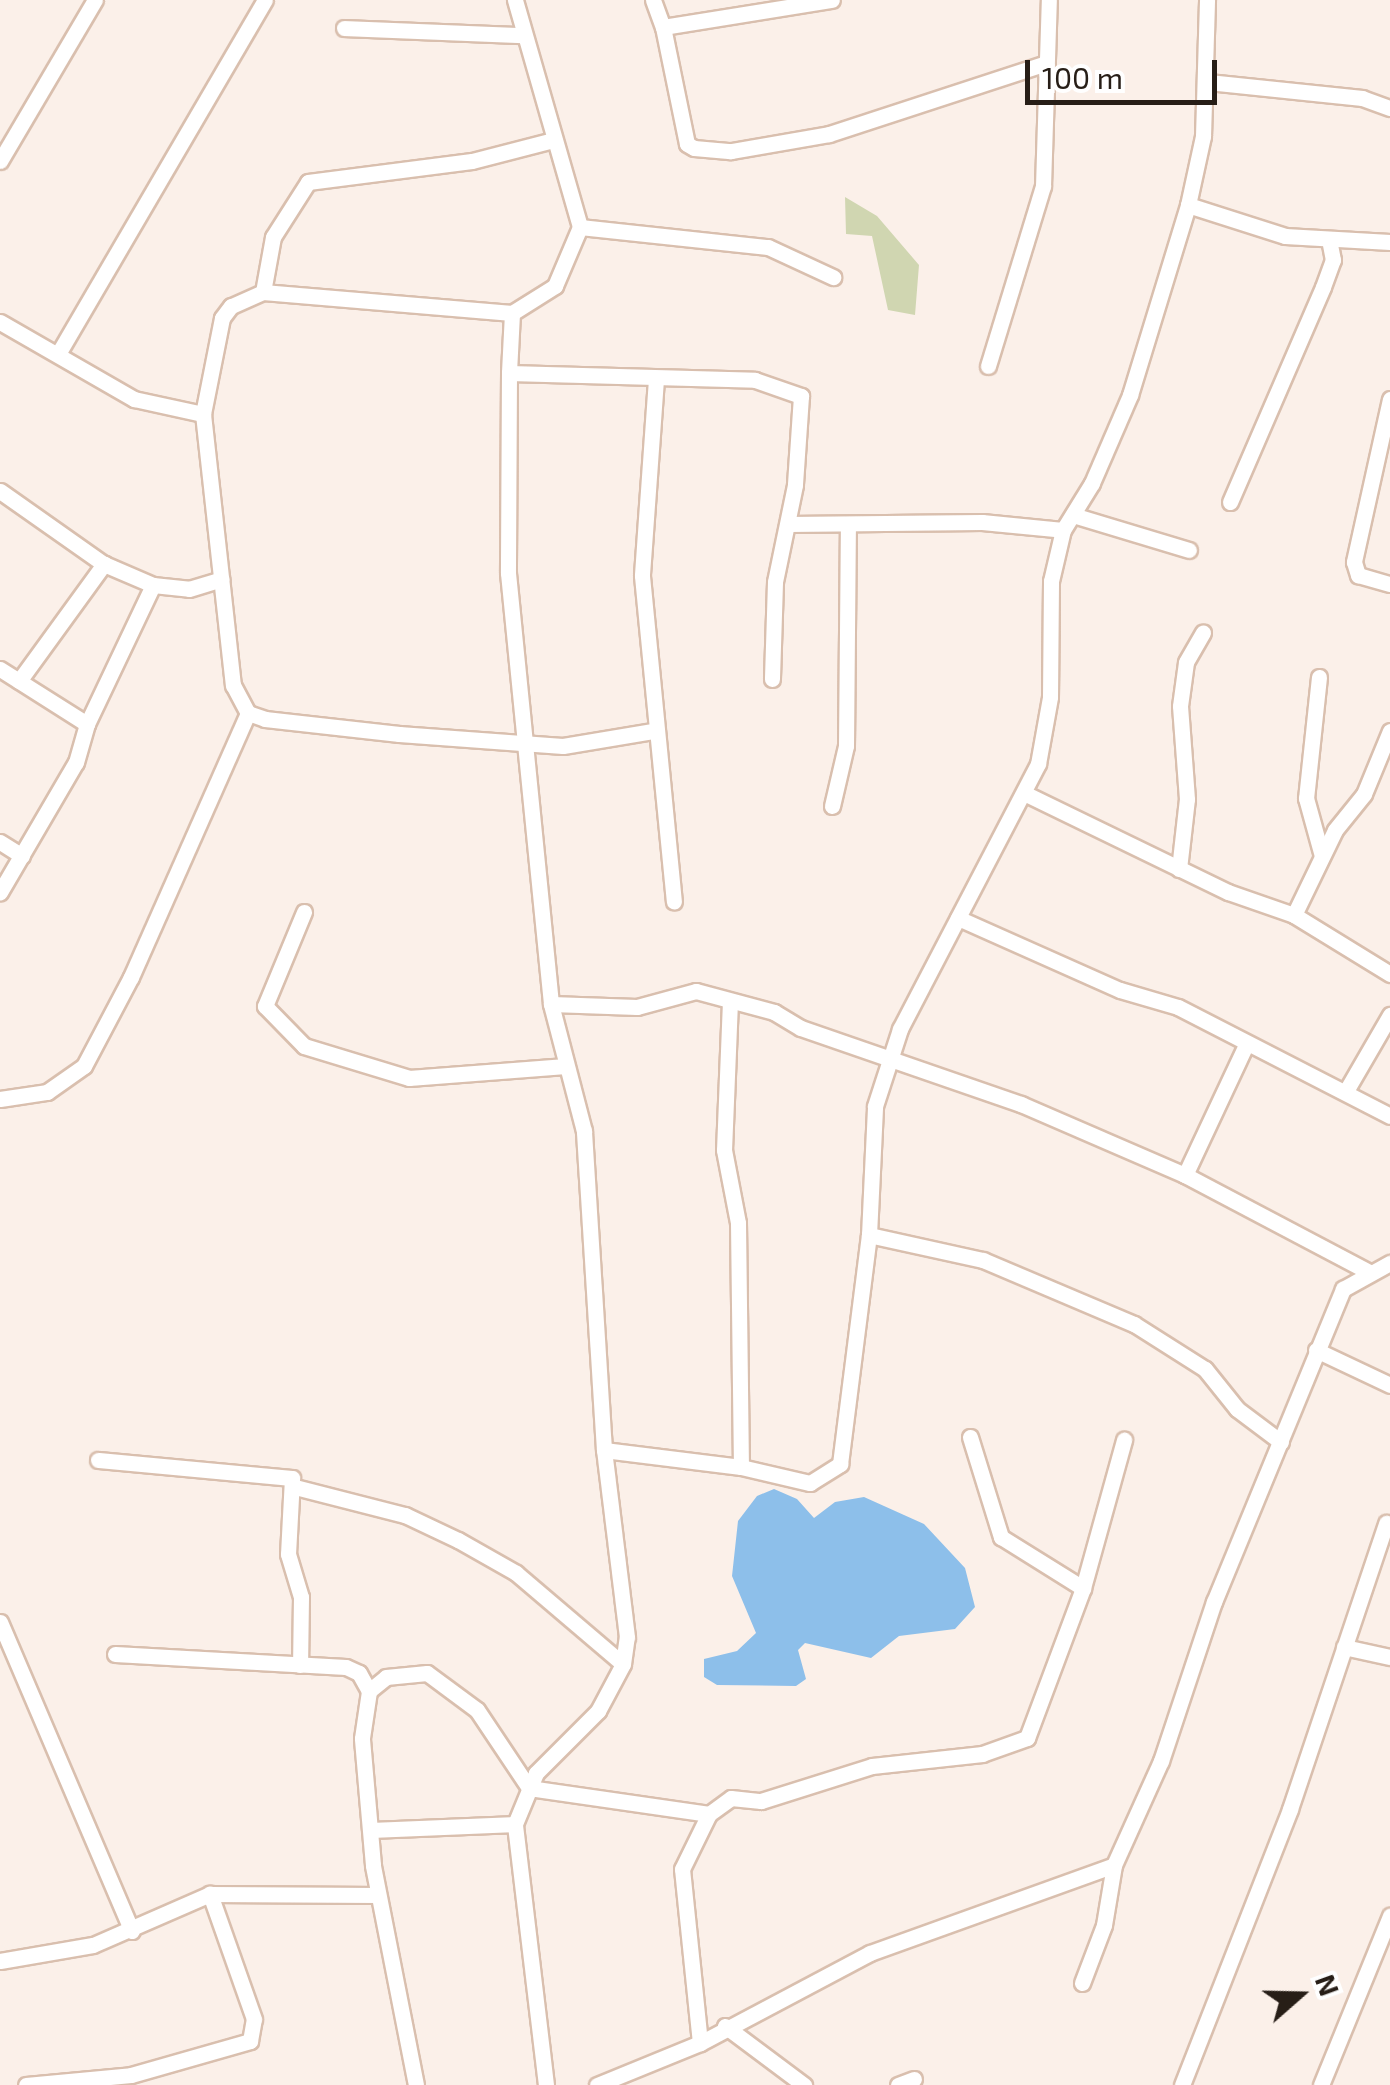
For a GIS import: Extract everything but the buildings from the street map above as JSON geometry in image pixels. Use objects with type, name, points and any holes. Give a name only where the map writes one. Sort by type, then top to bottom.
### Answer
[{"type":"street","points":[[0,161],[95,0]]},
{"type":"street","points":[[58,354],[265,0]]},
{"type":"street","points":[[248,712],[232,685],[203,414],[222,318],[231,306],[264,292],[512,312],[555,286],[580,227],[514,0]]},
{"type":"street","points":[[653,0],[663,27],[688,144],[694,148],[730,150],[829,134],[1046,63]]},
{"type":"street","points":[[663,27],[832,0]]},
{"type":"street","points":[[988,366],[1044,186],[1049,0]]},
{"type":"street","points":[[604,1450],[740,1466],[810,1484],[840,1464],[869,1235],[875,1106],[890,1054],[1026,794],[1045,738],[1051,582],[1063,530],[1130,395],[1188,206],[1208,82],[1208,0]]},
{"type":"street","points":[[344,28],[522,35]]},
{"type":"street","points":[[1208,82],[1362,98],[1390,108]]},
{"type":"street","points":[[264,292],[272,237],[308,182],[472,160],[553,140]]},
{"type":"street","points":[[1188,206],[1240,226],[1329,240],[1390,242]]},
{"type":"street","points":[[580,227],[768,247],[832,277]]},
{"type":"street","points":[[1230,502],[1323,286],[1332,260],[1329,240]]},
{"type":"street","points":[[512,312],[508,373],[508,573],[521,746],[551,1004],[584,1131],[604,1450],[627,1637],[623,1664],[598,1711],[529,1788],[515,1824],[546,2085]]},
{"type":"street","points":[[0,322],[134,399],[203,414]]},
{"type":"street","points":[[508,373],[778,382],[801,396],[788,524],[774,582],[772,679]]},
{"type":"street","points":[[656,379],[642,576],[653,731],[674,901]]},
{"type":"street","points":[[1390,399],[1354,562],[1358,575],[1390,584]]},
{"type":"street","points":[[0,491],[104,564],[153,585],[189,589],[221,579]]},
{"type":"street","points":[[1073,516],[1189,550]]},
{"type":"street","points":[[788,524],[848,528],[982,522],[1063,530]]},
{"type":"street","points":[[832,806],[846,746],[848,528]]},
{"type":"street","points":[[18,681],[104,564]]},
{"type":"street","points":[[0,892],[85,744],[88,724],[153,585]]},
{"type":"street","points":[[1178,869],[1187,800],[1180,706],[1186,662],[1203,633]]},
{"type":"street","points":[[0,668],[88,724]]},
{"type":"street","points":[[1319,676],[1306,798],[1322,856]]},
{"type":"street","points":[[248,712],[521,746],[653,731]]},
{"type":"street","points":[[0,1099],[46,1092],[84,1066],[131,977],[248,712]]},
{"type":"street","points":[[1294,915],[1322,856],[1364,794],[1390,731]]},
{"type":"street","points":[[1026,794],[1178,869],[1294,915],[1390,974]]},
{"type":"street","points":[[0,842],[22,856]]},
{"type":"street","points":[[304,912],[265,1006],[304,1046],[410,1078],[566,1066]]},
{"type":"street","points":[[958,918],[1120,990],[1178,1007],[1390,1116]]},
{"type":"street","points":[[551,1004],[637,1007],[696,991],[730,1001],[890,1054],[1186,1176],[1369,1272]]},
{"type":"street","points":[[730,1001],[724,1150],[738,1223],[740,1466]]},
{"type":"street","points":[[1346,1091],[1390,1015]]},
{"type":"street","points":[[1186,1176],[1246,1045]]},
{"type":"street","points":[[869,1235],[983,1260],[1134,1324],[1205,1369],[1237,1409],[1281,1442]]},
{"type":"street","points":[[1082,1984],[1104,1925],[1114,1866],[1161,1761],[1214,1602],[1316,1350],[1343,1289],[1390,1263]]},
{"type":"street","points":[[1316,1350],[1390,1385]]},
{"type":"street","points":[[970,1437],[1001,1537],[1082,1588]]},
{"type":"street","points":[[700,2042],[682,1869],[709,1814],[731,1798],[761,1801],[872,1766],[982,1754],[1027,1738],[1082,1588],[1124,1440]]},
{"type":"street","points":[[98,1460],[280,1474],[295,1488],[404,1515],[516,1572],[623,1664]]},
{"type":"street","points":[[295,1488],[288,1554],[301,1597],[300,1665]]},
{"type":"street","points":[[1182,2085],[1290,1809],[1386,1523]]},
{"type":"street","points":[[0,1622],[132,1931]]},
{"type":"street","points":[[1344,1647],[1390,1657]]},
{"type":"street","points":[[115,1654],[346,1667],[360,1674],[368,1691],[362,1738],[378,1894],[416,2085]]},
{"type":"street","points":[[368,1691],[386,1677],[427,1674],[477,1710],[529,1788],[709,1814]]},
{"type":"street","points":[[372,1830],[515,1824]]},
{"type":"street","points":[[597,2085],[700,2042],[870,1953],[1114,1866]]},
{"type":"street","points":[[26,2085],[131,2075],[250,2041],[254,2019],[210,1894]]},
{"type":"street","points":[[0,1961],[132,1931],[210,1894],[378,1894]]},
{"type":"street","points":[[1321,2085],[1390,1916]]},
{"type":"street","points":[[725,2026],[804,2085]]},
{"type":"green space","points":[[845,197],[877,216],[919,265],[915,315],[888,310],[872,236],[846,234]]},
{"type":"water","points":[[774,1489],[797,1499],[814,1518],[835,1502],[864,1497],[924,1524],[965,1568],[975,1607],[955,1629],[899,1636],[871,1658],[805,1643],[798,1650],[806,1679],[796,1686],[717,1685],[704,1677],[704,1659],[737,1651],[756,1633],[732,1576],[738,1521],[757,1496]]}]
